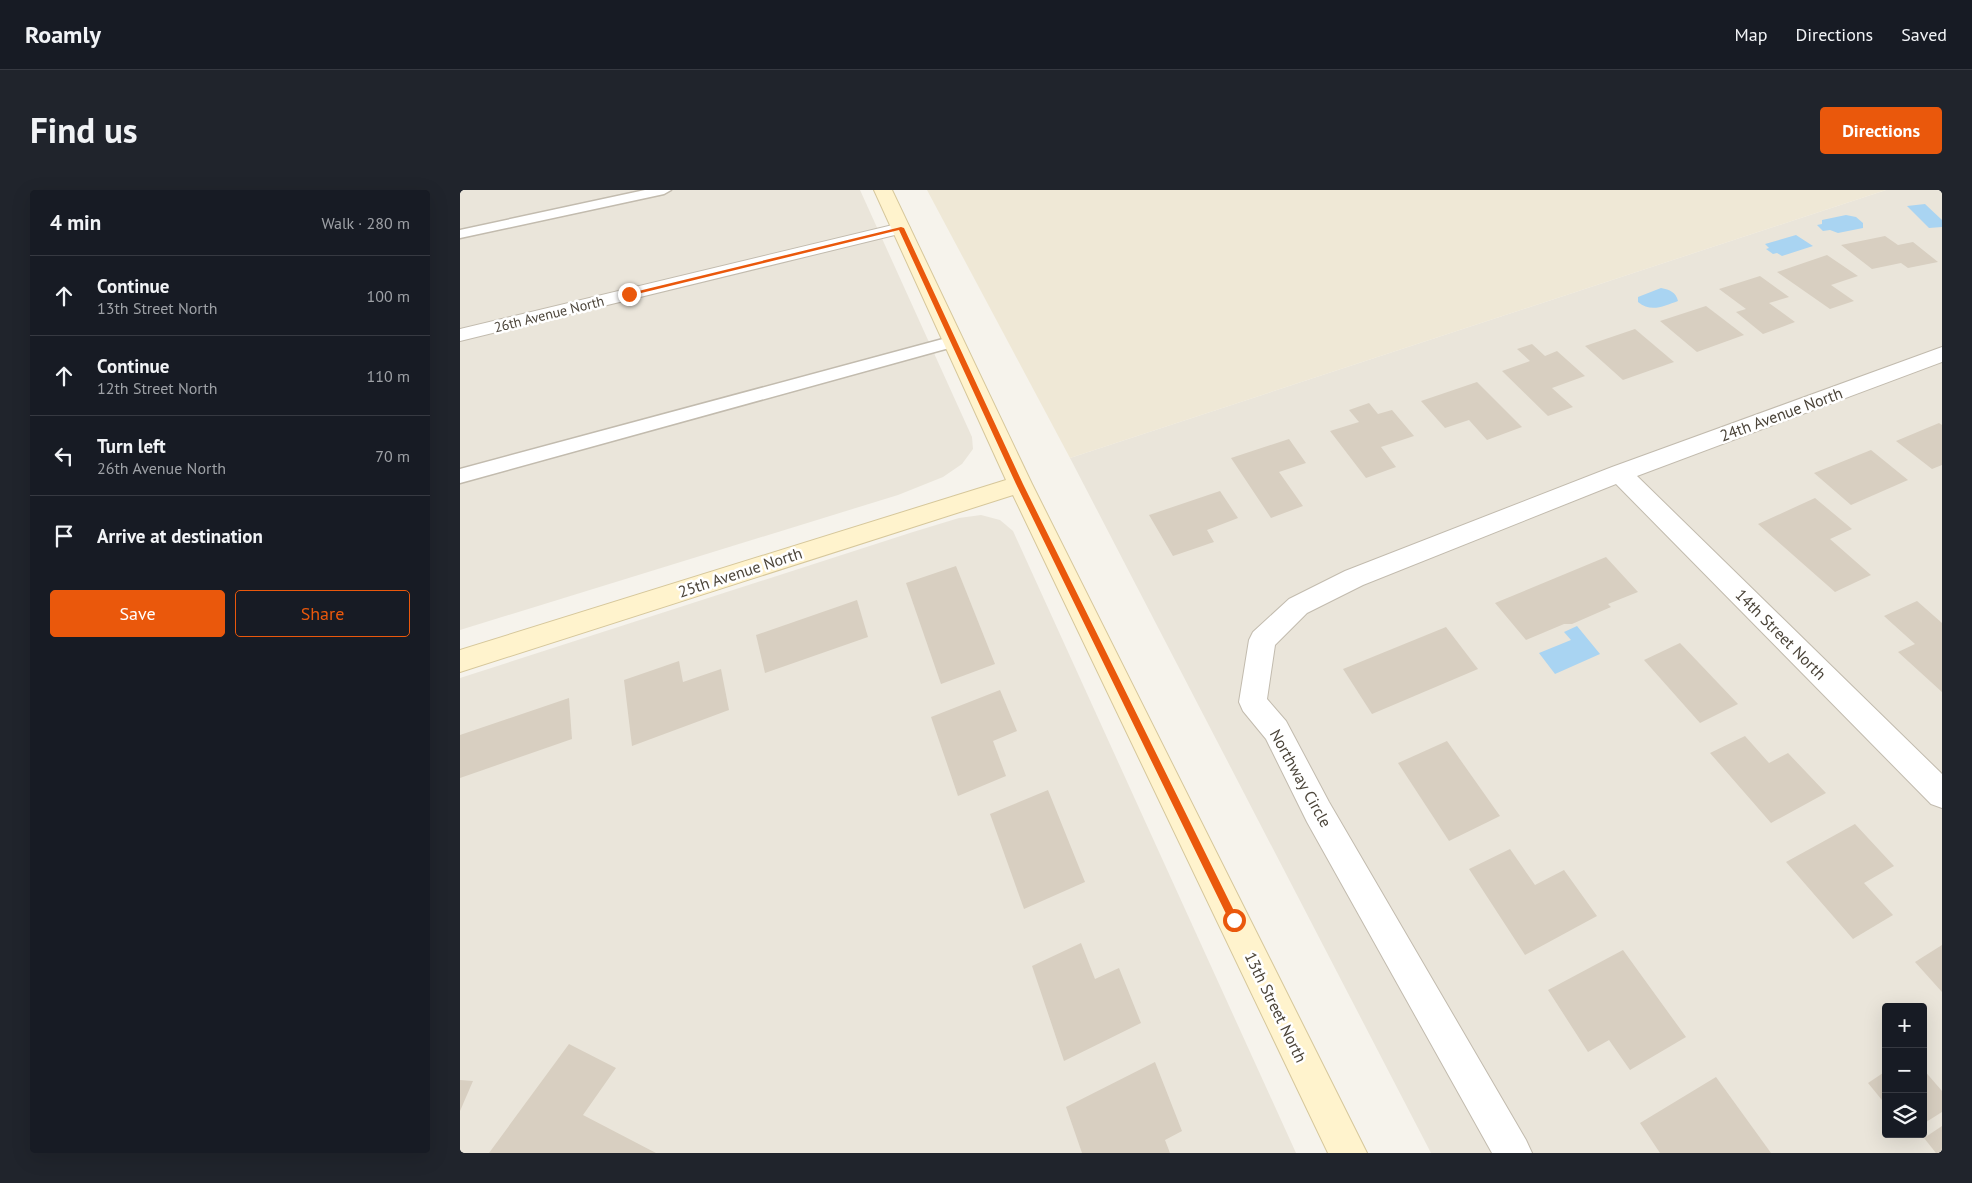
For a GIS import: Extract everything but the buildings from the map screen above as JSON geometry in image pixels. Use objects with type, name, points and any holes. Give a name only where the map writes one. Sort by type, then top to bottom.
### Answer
[{"type":"street","name":"13th Street North","points":[[883,190],[1020,484],[1348,1153]]},
{"type":"street","name":"26th Avenue North","points":[[460,335],[901,228]]},
{"type":"street","name":"24th Avenue North","points":[[1620,473],[1942,354]]},
{"type":"street","name":"14th Street North","points":[[1620,473],[1942,794]]},
{"type":"street","name":"Northway Circle","points":[[1514,1153],[1318,812],[1276,730],[1254,702],[1262,640],[1298,606],[1354,578],[1620,473]]},
{"type":"street","name":"25th Avenue North","points":[[460,661],[1020,484]]},
{"type":"lane","points":[[460,234],[664,190]]},
{"type":"lane","points":[[460,476],[954,341]]},
{"type":"shaded area","points":[[460,190],[860,190],[972,437],[973,449],[962,464],[943,477],[898,495],[460,630]]},
{"type":"shaded area","points":[[927,190],[1886,190],[1070,458]]},
{"type":"shaded area","points":[[1886,190],[1942,190],[1942,1153],[1431,1153],[1070,458]]},
{"type":"shaded area","points":[[981,515],[1000,520],[1013,531],[1296,1153],[460,1153],[460,678],[913,532],[959,518]]},
{"type":"water","points":[[1925,204],[1942,220],[1942,227],[1929,228],[1907,206]]},
{"type":"water","points":[[1846,215],[1856,217],[1863,223],[1863,228],[1838,233],[1830,230],[1823,231],[1817,225],[1822,224],[1822,220]]},
{"type":"water","points":[[1796,235],[1813,246],[1782,256],[1777,253],[1773,254],[1766,249],[1769,248],[1765,244]]},
{"type":"water","points":[[1661,288],[1676,295],[1678,301],[1653,308],[1638,302],[1638,297]]},
{"type":"water","points":[[1577,626],[1600,654],[1555,674],[1539,653],[1571,640],[1564,632]]},
{"type":"route","points":[[629,294],[901,228],[1020,484],[1234,920]]}]
